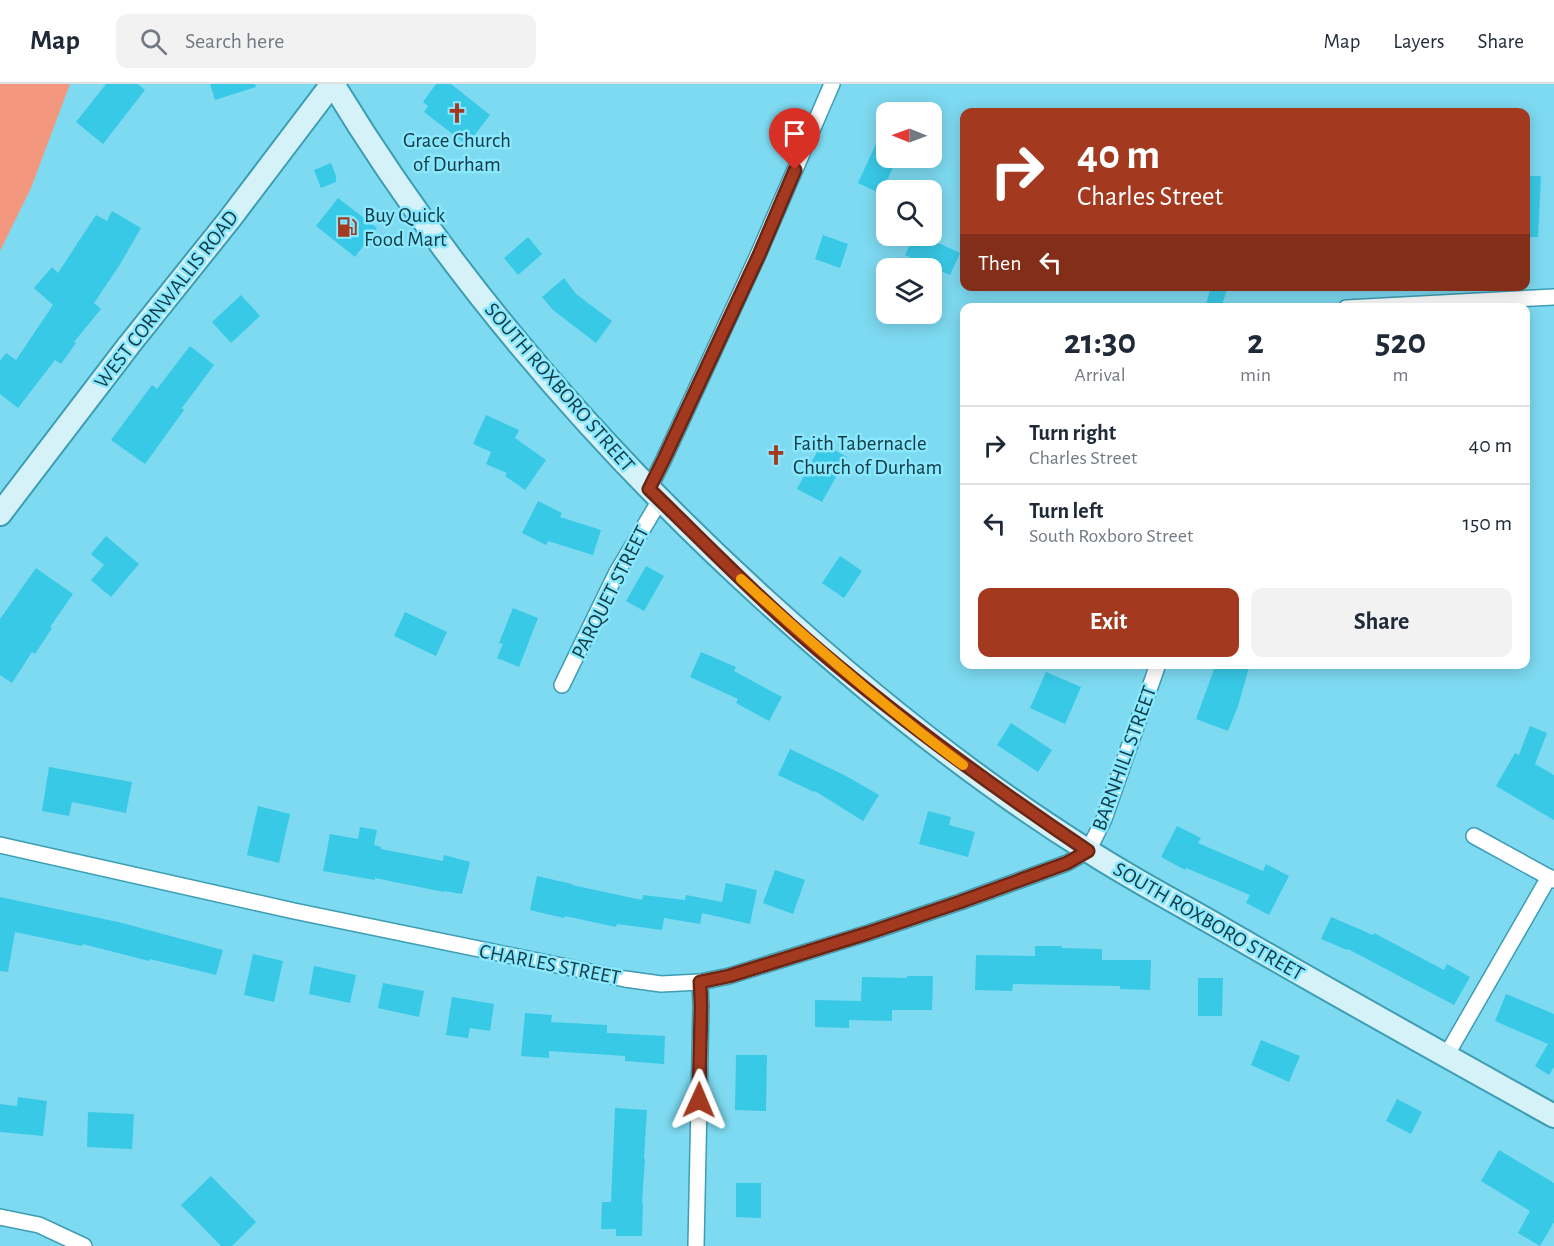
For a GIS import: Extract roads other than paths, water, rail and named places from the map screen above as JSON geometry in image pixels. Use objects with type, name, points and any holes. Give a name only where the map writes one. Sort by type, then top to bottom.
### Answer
[{"type":"street","name":"SOUTH ROXBORO STREET","points":[[332,84],[435,237],[513,336],[654,495],[820,651],[902,718],[1000,791],[1088,851],[1303,976],[1554,1116]]},
{"type":"street","name":"WEST CORNWALLIS ROAD","points":[[0,514],[332,84]]},
{"type":"street","name":"PARQUET STREET","points":[[562,685],[654,495],[664,459],[759,255],[832,84]]},
{"type":"street","points":[[1441,303],[1554,297]]},
{"type":"street","name":"BARNHILL STREET","points":[[1088,851],[1104,819],[1156,669]]},
{"type":"street","points":[[1446,1056],[1551,879],[1474,836]]},
{"type":"street","name":"CHARLES STREET","points":[[0,845],[283,908],[625,980],[661,984],[700,982],[729,976],[868,933],[1067,863],[1088,851]]},
{"type":"street","points":[[696,1246],[700,982]]},
{"type":"street","points":[[0,1217],[39,1225],[84,1246]]},
{"type":"place","name":"Grace Church of Durham","points":[[457,113]]},
{"type":"place","name":"Buy Quick Food Mart","points":[[347,227]]},
{"type":"place","name":"Faith Tabernacle Church of Durham","points":[[776,455]]}]
